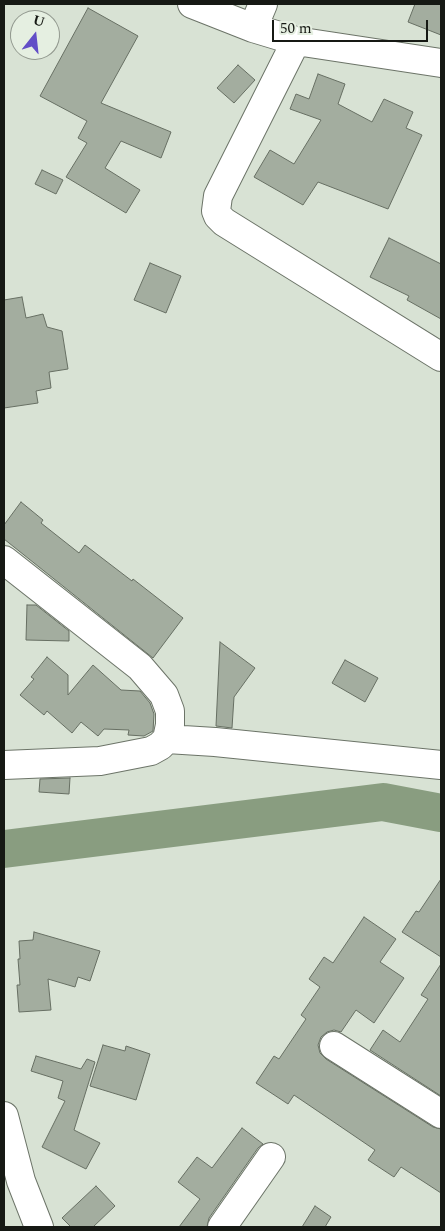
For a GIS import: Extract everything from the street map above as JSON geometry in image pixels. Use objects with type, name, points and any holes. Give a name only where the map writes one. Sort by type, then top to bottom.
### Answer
[{"type":"street","points":[[192,4],[258,16],[296,40],[441,62]]},
{"type":"street","points":[[296,40],[218,196],[216,205],[218,216],[232,227],[441,356]]},
{"type":"street","points":[[4,560],[140,668],[164,695],[170,711],[170,725],[166,739],[160,746],[151,751],[100,761],[4,765]]},
{"type":"street","points":[[166,739],[215,742],[441,765]]},
{"type":"street","points":[[334,1046],[441,1112]]},
{"type":"street","points":[[4,1116],[21,1181],[39,1227]]},
{"type":"street","points":[[222,1227],[271,1157]]},
{"type":"building","points":[[415,4],[441,4],[441,35],[408,22]]},
{"type":"building","points":[[88,8],[138,36],[101,103],[171,132],[161,158],[121,141],[105,168],[140,190],[126,213],[66,177],[87,143],[78,138],[87,121],[40,96]]},
{"type":"building","points":[[238,65],[255,80],[234,103],[217,88]]},
{"type":"building","points":[[318,74],[345,84],[338,104],[372,122],[384,99],[413,112],[406,128],[422,135],[388,209],[318,182],[303,205],[254,177],[270,150],[294,164],[321,120],[290,109],[296,94],[309,99]]},
{"type":"building","points":[[42,170],[63,180],[56,194],[35,184]]},
{"type":"building","points":[[389,238],[441,264],[441,319],[407,300],[409,296],[370,277]]},
{"type":"building","points":[[150,263],[181,276],[166,313],[134,300]]},
{"type":"building","points":[[22,297],[26,318],[43,314],[47,327],[62,331],[68,369],[49,372],[51,388],[36,391],[38,403],[4,408],[4,300]]},
{"type":"building","points":[[21,502],[43,520],[41,523],[79,553],[85,545],[183,618],[153,658],[4,539],[4,525]]},
{"type":"building","points":[[27,605],[36,605],[69,631],[69,641],[26,640]]},
{"type":"building","points":[[220,642],[255,668],[234,697],[232,728],[216,726]]},
{"type":"building","points":[[47,657],[68,675],[68,695],[93,665],[121,690],[140,691],[150,703],[154,714],[153,731],[144,736],[128,735],[129,730],[104,729],[98,736],[81,722],[72,733],[47,711],[44,715],[20,695],[34,679],[31,677]]},
{"type":"building","points":[[345,660],[378,678],[365,702],[332,683]]},
{"type":"building","points":[[70,778],[69,794],[39,792],[40,779]]},
{"type":"building","points":[[441,879],[441,957],[402,932],[416,911],[419,912]]},
{"type":"building","points":[[364,917],[396,939],[380,962],[404,978],[374,1023],[356,1010],[341,1032],[334,1030],[327,1032],[321,1037],[318,1045],[320,1053],[326,1059],[433,1127],[441,1129],[441,1193],[401,1167],[394,1177],[368,1160],[375,1150],[353,1135],[294,1095],[288,1104],[256,1083],[274,1056],[279,1059],[306,1019],[301,1015],[320,987],[309,979],[324,957],[333,963]]},
{"type":"building","points":[[34,932],[100,951],[90,981],[78,977],[75,987],[48,979],[51,1010],[19,1012],[17,985],[20,985],[19,941],[33,940]]},
{"type":"building","points":[[441,964],[441,1096],[370,1050],[383,1030],[400,1042],[428,999],[421,995]]},
{"type":"building","points":[[103,1045],[125,1051],[126,1046],[150,1054],[136,1100],[90,1086]]},
{"type":"building","points":[[36,1056],[81,1069],[87,1059],[95,1062],[74,1130],[100,1143],[86,1169],[42,1147],[65,1101],[58,1098],[63,1081],[31,1071]]},
{"type":"building","points":[[242,1128],[263,1144],[258,1148],[209,1218],[207,1227],[179,1227],[200,1199],[178,1182],[197,1157],[212,1168]]},
{"type":"building","points":[[96,1186],[115,1206],[93,1227],[71,1227],[62,1218]]},
{"type":"building","points":[[315,1206],[331,1217],[325,1227],[302,1227]]},
{"type":"waterway","points":[[4,849],[383,802],[441,813]]}]
